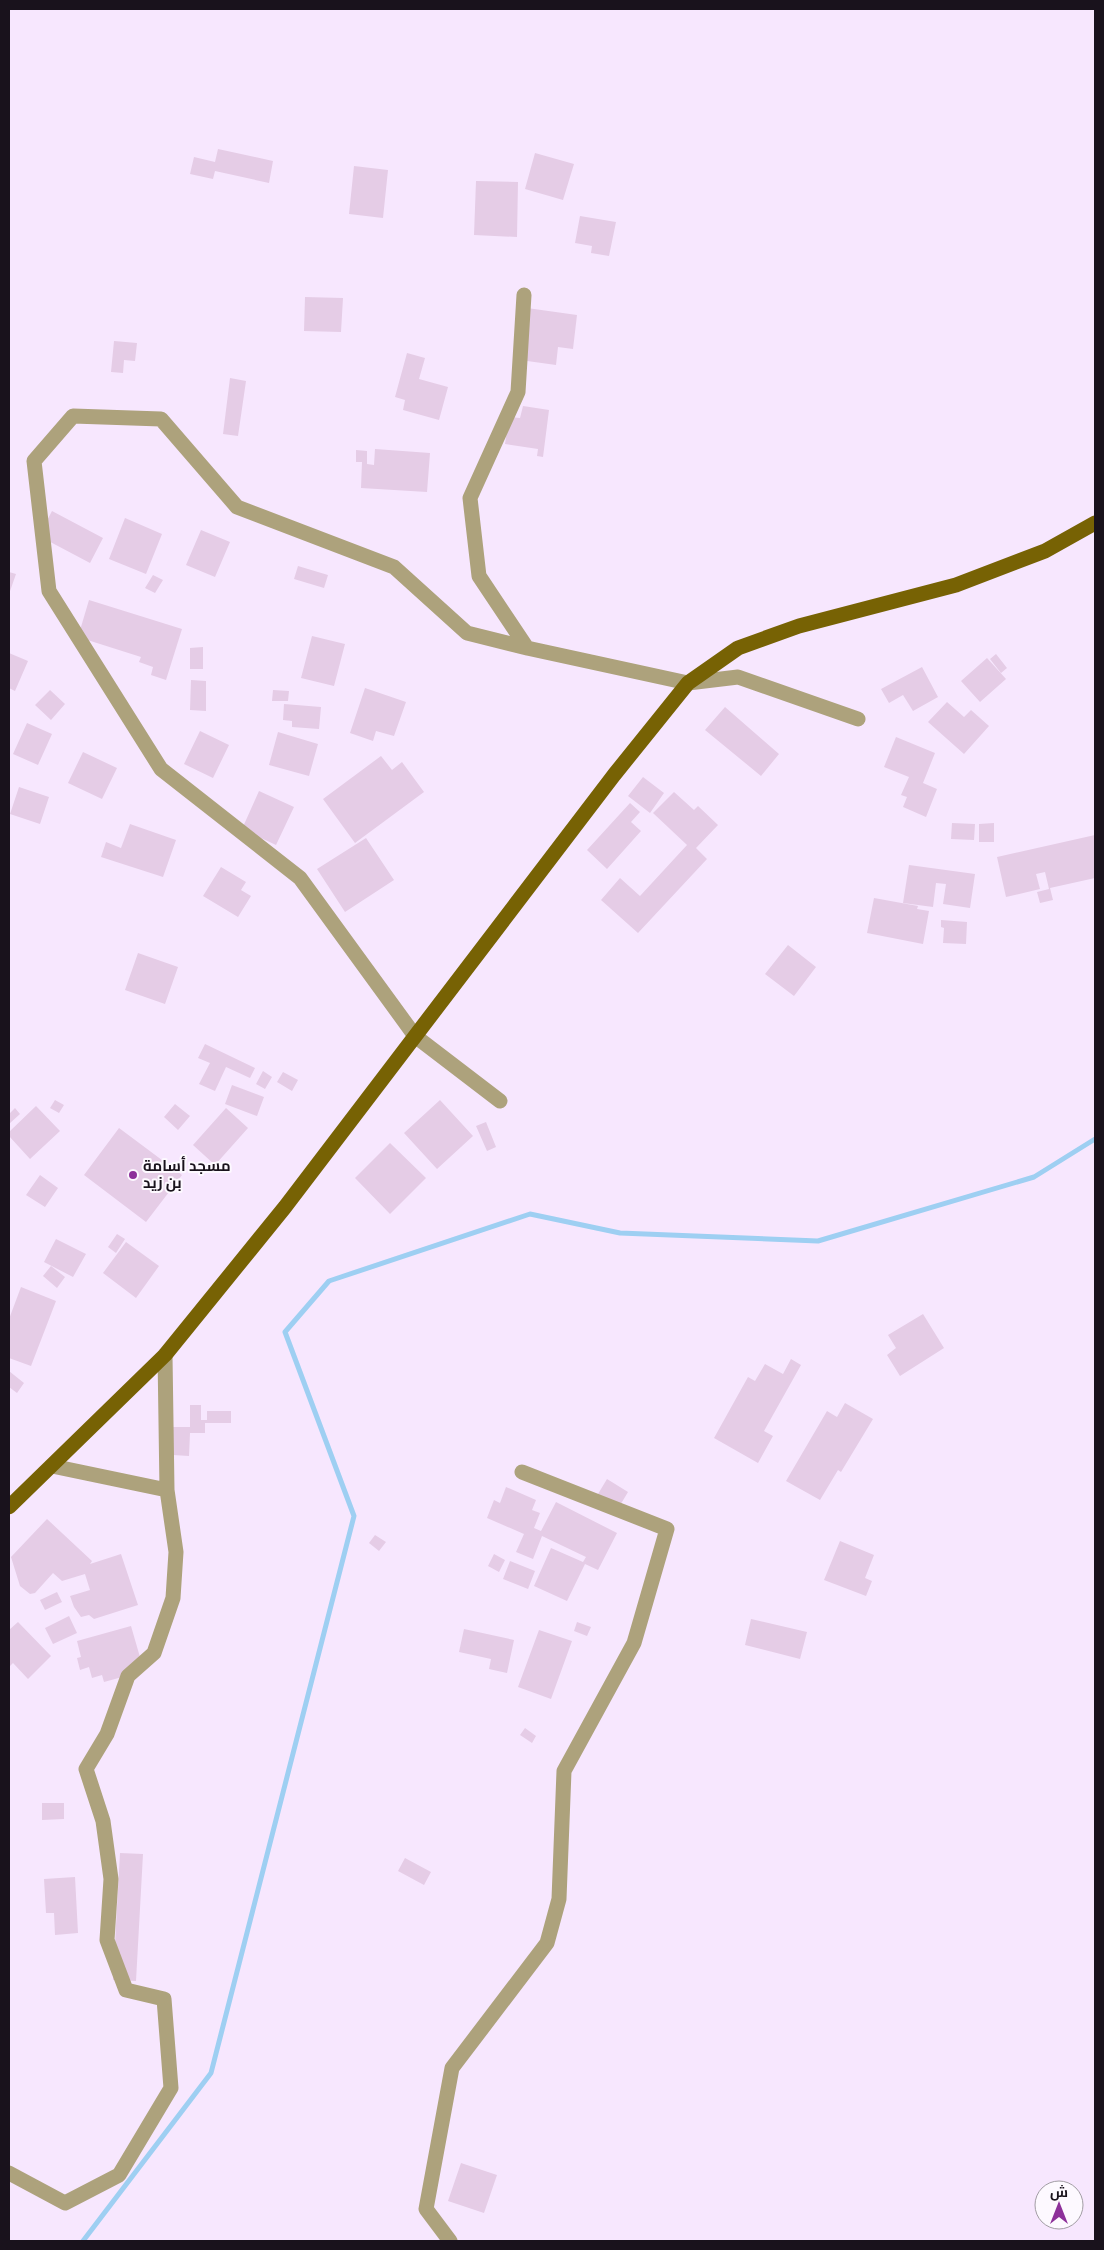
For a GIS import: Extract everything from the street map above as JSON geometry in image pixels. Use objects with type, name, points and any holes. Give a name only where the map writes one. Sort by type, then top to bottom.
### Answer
[{"type":"main road","points":[[9,1507],[164,1355],[285,1207],[614,775],[688,683],[738,648],[799,626],[956,585],[1045,551],[1095,523]]},
{"type":"street","points":[[524,295],[518,392],[470,498],[479,576],[528,648]]},
{"type":"street","points":[[500,1101],[415,1036],[300,878],[161,769],[49,591],[34,462],[73,416],[161,419],[237,506],[394,567],[467,633],[688,683],[738,677],[858,719]]},
{"type":"street","points":[[9,2172],[65,2203],[112,2179],[119,2175],[172,2088],[164,1999],[126,1990],[107,1940],[111,1879],[103,1821],[86,1769],[107,1734],[128,1676],[154,1654],[173,1598],[176,1552],[167,1490],[164,1355]]},
{"type":"street","points":[[52,1466],[167,1490]]},
{"type":"street","points":[[450,2241],[426,2209],[452,2068],[548,1943],[559,1899],[564,1771],[634,1643],[667,1529],[522,1472]]},
{"type":"building","points":[[218,149],[273,161],[269,183],[215,171],[213,179],[190,174],[194,157],[215,162]]},
{"type":"building","points":[[535,153],[574,164],[563,200],[525,189]]},
{"type":"building","points":[[354,166],[388,170],[383,218],[349,214]]},
{"type":"building","points":[[476,181],[518,182],[517,237],[474,235]]},
{"type":"building","points":[[580,216],[616,222],[609,256],[591,253],[592,246],[575,243]]},
{"type":"building","points":[[305,297],[343,298],[341,332],[304,331]]},
{"type":"building","points":[[527,308],[577,315],[573,349],[558,347],[556,365],[520,360]]},
{"type":"building","points":[[114,341],[137,343],[135,361],[124,360],[123,373],[111,372]]},
{"type":"building","points":[[407,353],[425,358],[419,379],[448,387],[439,420],[403,410],[405,400],[395,397]]},
{"type":"building","points":[[230,378],[246,381],[238,436],[223,434]]},
{"type":"building","points":[[523,406],[549,410],[543,457],[537,456],[538,449],[505,444],[509,417],[520,418]]},
{"type":"building","points":[[375,449],[430,453],[427,492],[361,488],[362,462],[356,462],[356,450],[367,451],[367,464],[374,465]]},
{"type":"building","points":[[52,511],[103,538],[90,563],[39,536]]},
{"type":"building","points":[[125,518],[162,534],[146,574],[109,559]]},
{"type":"building","points":[[201,530],[230,542],[215,577],[186,565]]},
{"type":"building","points":[[298,566],[328,575],[324,588],[294,579]]},
{"type":"building","points":[[9,572],[16,574],[9,594]]},
{"type":"building","points":[[153,575],[163,580],[155,593],[145,588]]},
{"type":"building","points":[[89,600],[182,629],[166,680],[151,675],[153,667],[139,662],[141,657],[78,637]]},
{"type":"building","points":[[312,636],[345,644],[334,686],[301,678]]},
{"type":"building","points":[[203,647],[203,669],[190,669],[190,648]]},
{"type":"building","points":[[9,653],[28,661],[15,691],[9,688]]},
{"type":"building","points":[[996,654],[1007,668],[1001,673],[990,659]]},
{"type":"building","points":[[987,658],[1006,679],[980,702],[961,681]]},
{"type":"building","points":[[922,667],[938,697],[913,711],[903,695],[889,703],[881,689]]},
{"type":"building","points":[[191,680],[206,681],[206,711],[190,710]]},
{"type":"building","points":[[365,688],[406,702],[394,736],[376,731],[373,741],[350,733]]},
{"type":"building","points":[[50,690],[65,704],[51,720],[35,705]]},
{"type":"building","points":[[273,690],[289,691],[288,701],[272,701]]},
{"type":"building","points":[[947,702],[964,717],[971,710],[989,726],[964,754],[928,722]]},
{"type":"building","points":[[284,704],[321,707],[319,729],[292,727],[292,721],[283,720]]},
{"type":"building","points":[[725,707],[779,754],[761,776],[705,730]]},
{"type":"building","points":[[27,723],[52,734],[38,765],[13,754]]},
{"type":"building","points":[[200,731],[229,745],[213,778],[184,764]]},
{"type":"building","points":[[278,732],[318,744],[309,776],[269,765]]},
{"type":"building","points":[[896,737],[935,753],[923,783],[937,789],[926,817],[903,807],[907,797],[901,795],[909,777],[884,767]]},
{"type":"building","points":[[83,752],[117,768],[102,799],[68,783]]},
{"type":"building","points":[[381,756],[392,770],[402,762],[424,792],[355,843],[323,799]]},
{"type":"building","points":[[643,777],[664,793],[650,813],[628,796]]},
{"type":"building","points":[[19,787],[49,797],[40,824],[10,814]]},
{"type":"building","points":[[259,791],[294,807],[276,845],[242,829]]},
{"type":"building","points":[[674,792],[694,810],[698,806],[718,825],[696,848],[707,859],[638,933],[601,900],[620,878],[640,896],[687,845],[653,813]]},
{"type":"building","points":[[630,803],[640,812],[631,822],[641,831],[607,869],[587,850]]},
{"type":"building","points":[[952,823],[975,824],[974,840],[951,839]]},
{"type":"building","points":[[994,823],[994,842],[979,842],[979,824]]},
{"type":"building","points":[[130,824],[176,840],[163,877],[101,857],[106,842],[121,848]]},
{"type":"building","points":[[1095,835],[1095,878],[1050,888],[1053,900],[1040,903],[1037,892],[1049,889],[1045,872],[1036,874],[1040,889],[1006,897],[997,857]]},
{"type":"building","points":[[366,838],[394,880],[345,912],[317,869]]},
{"type":"building","points":[[909,865],[975,874],[970,908],[943,904],[946,884],[936,883],[933,907],[903,903]]},
{"type":"building","points":[[221,867],[246,882],[241,890],[251,896],[238,917],[203,896]]},
{"type":"building","points":[[874,898],[918,906],[917,909],[929,911],[923,944],[867,933]]},
{"type":"building","points":[[941,920],[967,922],[966,944],[943,943],[944,928],[941,927]]},
{"type":"building","points":[[788,945],[816,967],[794,996],[765,974]]},
{"type":"building","points":[[138,953],[178,967],[165,1004],[125,990]]},
{"type":"building","points":[[205,1044],[255,1068],[250,1078],[226,1067],[215,1091],[199,1084],[210,1063],[198,1058]]},
{"type":"building","points":[[263,1071],[272,1077],[265,1089],[256,1084]]},
{"type":"building","points":[[283,1072],[298,1080],[292,1091],[277,1082]]},
{"type":"building","points":[[232,1085],[264,1097],[257,1116],[225,1104]]},
{"type":"building","points":[[55,1100],[64,1105],[59,1113],[50,1108]]},
{"type":"building","points":[[440,1100],[473,1136],[437,1169],[404,1133]]},
{"type":"building","points":[[175,1104],[190,1116],[178,1130],[164,1117]]},
{"type":"building","points":[[36,1106],[60,1131],[30,1159],[9,1136],[9,1132]]},
{"type":"building","points":[[15,1108],[20,1114],[9,1124],[9,1114]]},
{"type":"building","points":[[226,1108],[248,1128],[215,1165],[193,1145]]},
{"type":"building","points":[[486,1122],[496,1147],[487,1151],[476,1126]]},
{"type":"building","name":"مسجد أسامة بن زيد","points":[[119,1128],[182,1175],[146,1222],[84,1175]]},
{"type":"building","points":[[390,1143],[426,1178],[390,1214],[355,1178]]},
{"type":"building","points":[[40,1175],[58,1188],[45,1207],[26,1195]]},
{"type":"building","points":[[117,1234],[125,1239],[116,1253],[108,1247]]},
{"type":"building","points":[[56,1239],[86,1254],[73,1277],[44,1262]]},
{"type":"building","points":[[126,1242],[159,1266],[136,1298],[103,1273]]},
{"type":"building","points":[[51,1266],[65,1277],[57,1288],[43,1276]]},
{"type":"building","points":[[21,1287],[56,1301],[31,1366],[9,1358],[9,1319]]},
{"type":"building","points":[[923,1314],[944,1348],[900,1376],[887,1355],[896,1348],[888,1335]]},
{"type":"building","points":[[791,1359],[801,1365],[764,1431],[773,1436],[758,1463],[714,1438],[748,1377],[755,1381],[765,1364],[783,1374]]},
{"type":"building","points":[[9,1371],[24,1383],[17,1393],[9,1387]]},
{"type":"building","points":[[845,1403],[873,1419],[841,1472],[838,1470],[820,1500],[786,1481],[827,1411],[837,1417]]},
{"type":"building","points":[[190,1405],[201,1405],[201,1420],[207,1420],[207,1411],[231,1411],[231,1423],[205,1423],[205,1433],[190,1433],[189,1456],[173,1455],[173,1427],[190,1427]]},
{"type":"building","points":[[607,1479],[628,1492],[616,1512],[595,1499]]},
{"type":"building","points":[[506,1487],[536,1500],[532,1510],[540,1513],[534,1528],[541,1531],[556,1502],[617,1533],[598,1570],[585,1564],[567,1601],[534,1586],[551,1548],[583,1562],[586,1557],[542,1536],[533,1559],[516,1552],[524,1534],[487,1518],[494,1500],[500,1503]]},
{"type":"building","points":[[47,1519],[92,1561],[90,1564],[121,1554],[138,1605],[94,1619],[89,1615],[81,1617],[74,1607],[70,1596],[90,1590],[85,1574],[62,1581],[53,1573],[35,1593],[30,1594],[20,1586],[11,1557]]},
{"type":"building","points":[[375,1535],[386,1542],[379,1551],[369,1543]]},
{"type":"building","points":[[840,1541],[874,1555],[865,1578],[872,1581],[866,1596],[824,1580]]},
{"type":"building","points":[[494,1554],[505,1560],[499,1572],[488,1566]]},
{"type":"building","points":[[510,1561],[535,1571],[528,1589],[503,1579]]},
{"type":"building","points":[[57,1592],[62,1602],[45,1610],[40,1600]]},
{"type":"building","points":[[69,1616],[77,1633],[53,1644],[45,1628]]},
{"type":"building","points":[[751,1619],[807,1632],[800,1659],[745,1645]]},
{"type":"building","points":[[18,1622],[51,1656],[28,1679],[13,1663],[9,1667],[9,1630]]},
{"type":"building","points":[[577,1622],[591,1627],[587,1636],[574,1631]]},
{"type":"building","points":[[131,1626],[144,1671],[104,1682],[102,1675],[92,1678],[89,1667],[80,1670],[77,1658],[81,1657],[77,1641]]},
{"type":"building","points":[[464,1629],[514,1640],[507,1673],[489,1669],[491,1659],[459,1652]]},
{"type":"building","points":[[539,1630],[572,1641],[551,1699],[518,1687]]},
{"type":"building","points":[[525,1728],[536,1736],[532,1743],[520,1735]]},
{"type":"building","points":[[42,1803],[64,1803],[64,1819],[42,1820]]},
{"type":"building","points":[[120,1853],[143,1854],[136,1981],[113,1980]]},
{"type":"building","points":[[405,1858],[431,1872],[424,1885],[398,1871]]},
{"type":"building","points":[[75,1877],[78,1933],[55,1935],[54,1913],[46,1913],[44,1879]]},
{"type":"building","points":[[461,2163],[497,2175],[484,2213],[448,2201]]},
{"type":"waterway","points":[[83,2241],[211,2073],[354,1516],[285,1332],[329,1281],[530,1214],[620,1233],[818,1241],[1034,1177],[1095,1139]]},
{"type":"place","name":"مسجد أسامة بن زيد","points":[[133,1175]]}]
